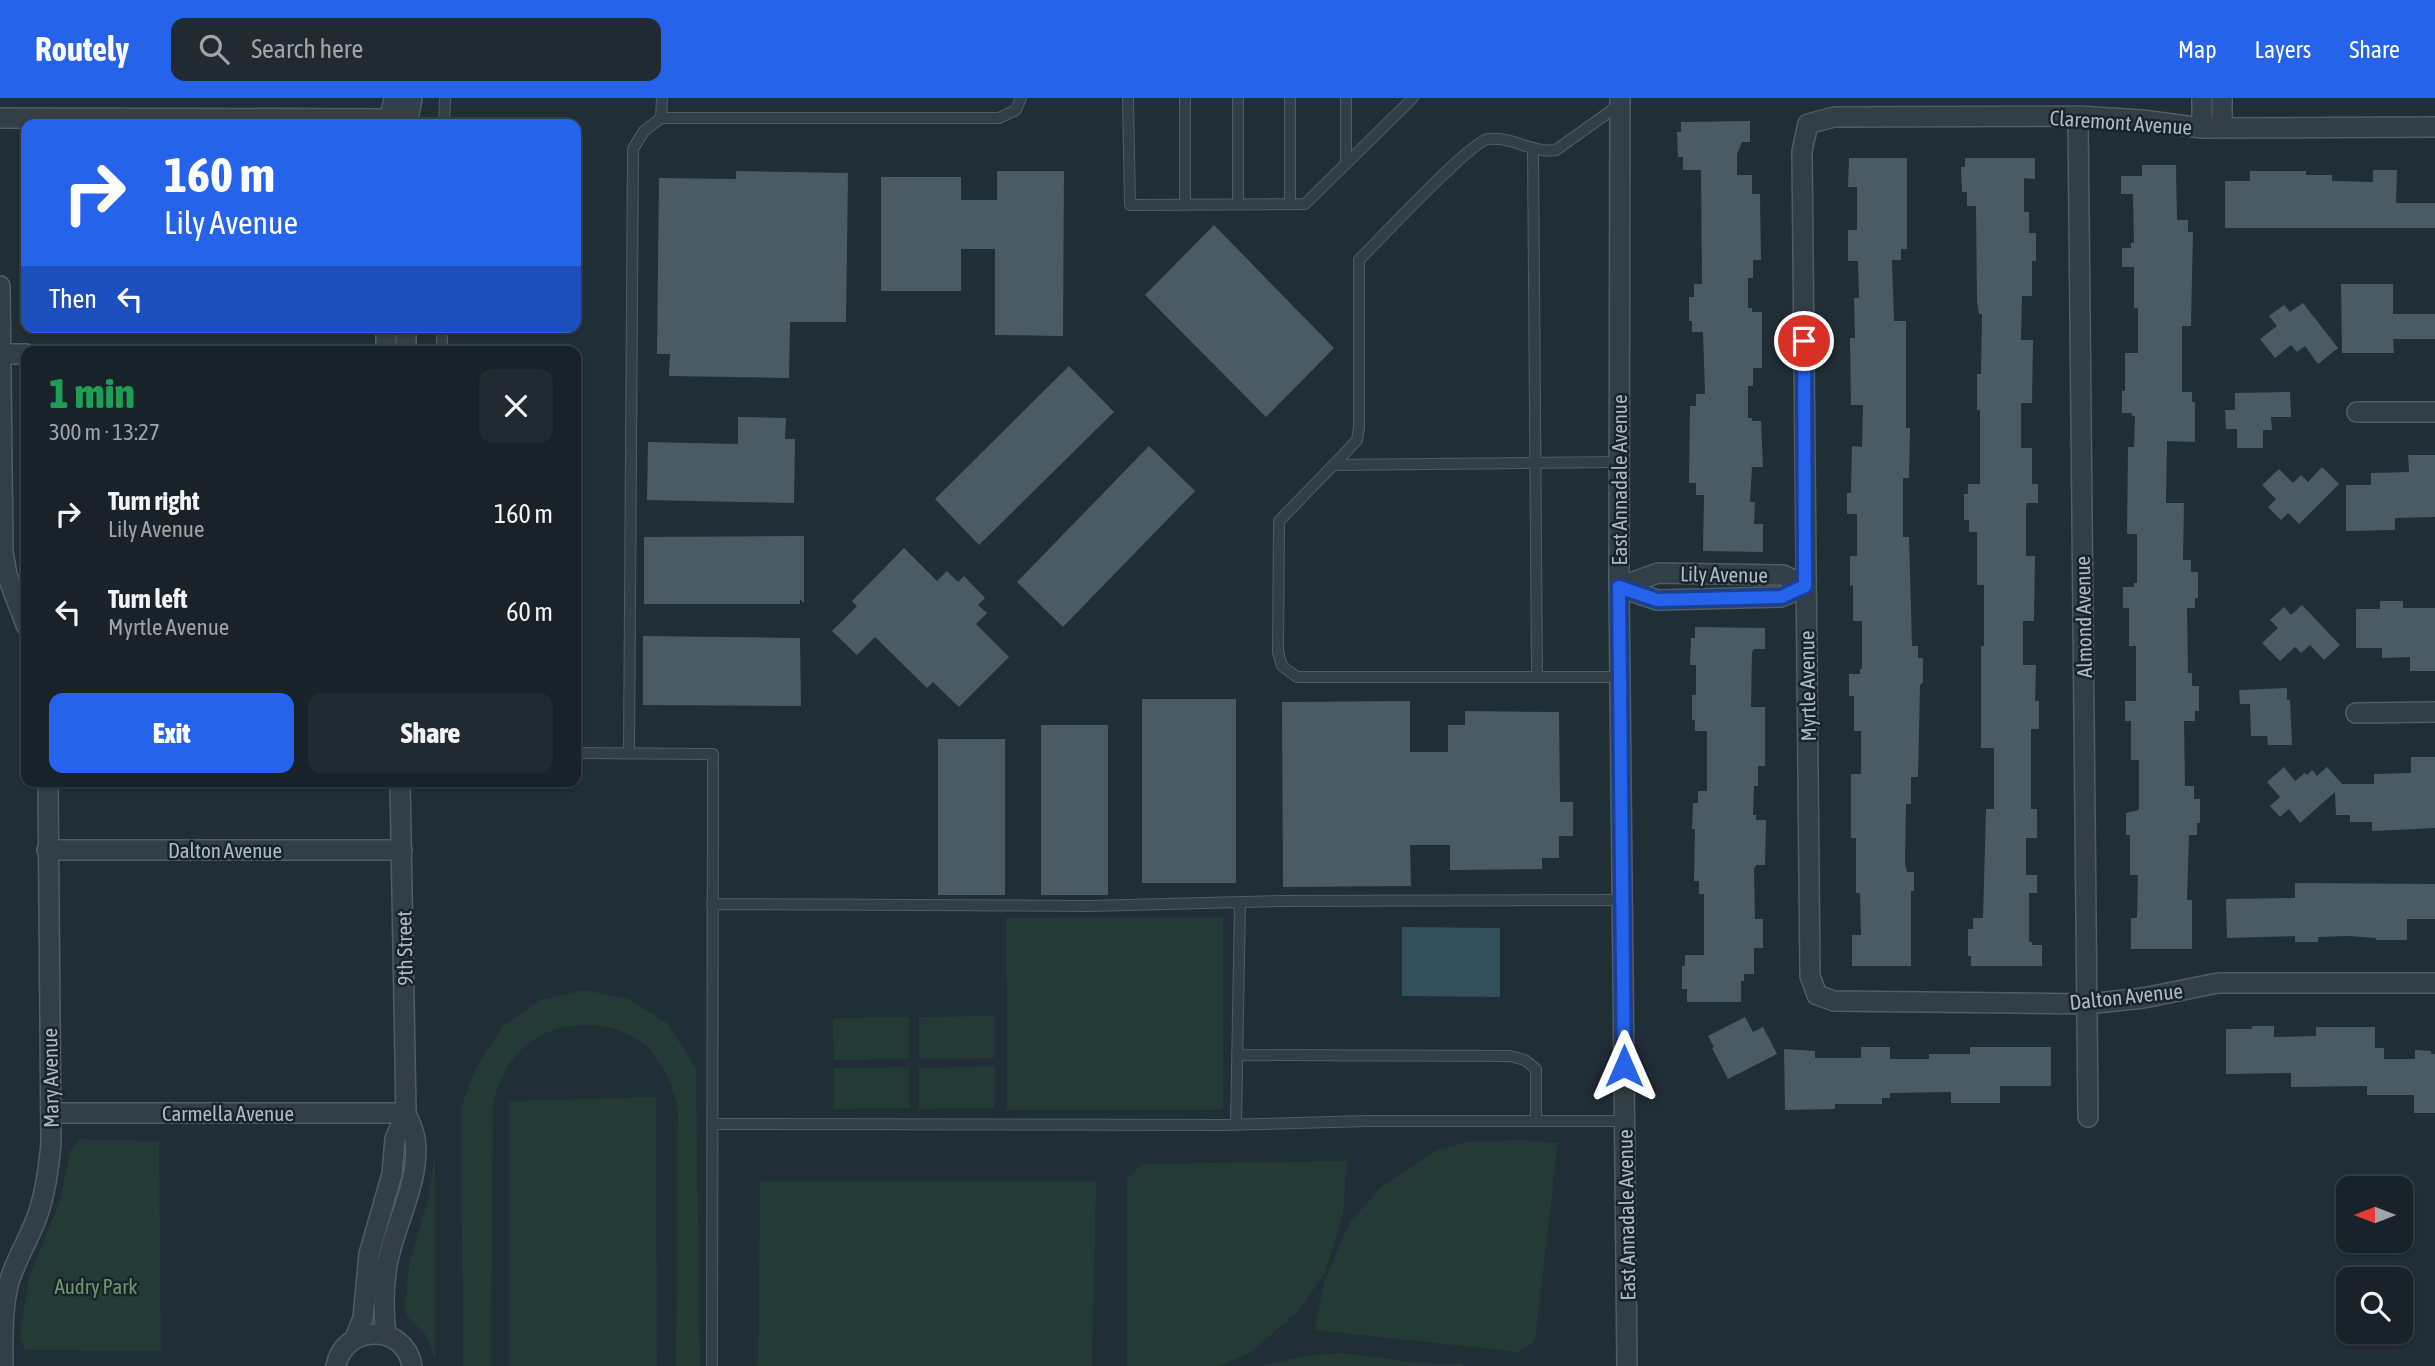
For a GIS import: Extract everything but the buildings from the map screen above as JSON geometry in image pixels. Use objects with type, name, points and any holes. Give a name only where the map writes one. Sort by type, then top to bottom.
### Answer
[{"type":"street","points":[[394,98],[398,119]]},
{"type":"street","points":[[400,119],[412,98]]},
{"type":"street","points":[[2202,98],[2202,128]]},
{"type":"street","points":[[2222,98],[2222,128]]},
{"type":"street","name":"East Annadale Avenue","points":[[1620,101],[1619,587],[1627,1366]]},
{"type":"street","name":"Claremont Avenue","points":[[1808,124],[1834,117],[2078,116],[2142,120],[2202,128],[2435,127]]},
{"type":"street","name":"Almond Avenue","points":[[2078,116],[2088,1117]]},
{"type":"street","points":[[0,118],[100,119]]},
{"type":"street","name":"Myrtle Avenue","points":[[1808,124],[1802,151],[1805,586],[1810,976],[1817,995]]},
{"type":"street","points":[[0,286],[1,527],[5,564],[20,591]]},
{"type":"street","points":[[0,354],[21,354]]},
{"type":"street","points":[[2357,412],[2435,412]]},
{"type":"street","name":"Lily Avenue","points":[[1619,587],[1657,600],[1781,597],[1805,586]]},
{"type":"street","points":[[2356,713],[2435,712]]},
{"type":"street","name":"Mary Avenue","points":[[3,1366],[3,1332],[8,1287],[38,1213],[48,1177],[51,1113],[48,787]]},
{"type":"street","name":"9th Street","points":[[386,1335],[383,1297],[388,1258],[410,1192],[415,1139],[406,1113],[400,787]]},
{"type":"street","name":"Dalton Avenue","points":[[47,850],[402,850]]},
{"type":"street","name":"Dalton Avenue","points":[[1817,995],[1835,1001],[2087,1004],[2143,998],[2218,984],[2435,983]]},
{"type":"street","name":"Carmella Avenue","points":[[51,1113],[406,1113]]},
{"type":"street","name":"9th Street","points":[[336,1366],[341,1351],[355,1338],[363,1318],[369,1254],[392,1174],[395,1139],[406,1113]]},
{"type":"street","points":[[355,1338],[374,1333],[386,1335],[405,1349],[412,1366]]},
{"type":"lane","points":[[444,119],[445,98]]},
{"type":"lane","points":[[662,98],[662,118]]},
{"type":"lane","points":[[629,753],[634,149],[644,131],[662,118],[999,118],[1016,110],[1021,98]]},
{"type":"lane","points":[[1128,98],[1129,205],[1305,204],[1413,98]]},
{"type":"lane","points":[[1185,98],[1185,205]]},
{"type":"lane","points":[[1238,98],[1238,204]]},
{"type":"lane","points":[[1290,98],[1290,204]]},
{"type":"lane","points":[[1346,98],[1346,163]]},
{"type":"lane","points":[[1620,101],[1556,150],[1546,152],[1507,140],[1486,139],[1465,154],[1359,260],[1359,429],[1356,440],[1279,521],[1278,652],[1282,666],[1297,677],[1620,677]]},
{"type":"lane","points":[[1533,149],[1537,676]]},
{"type":"lane","points":[[1334,465],[1619,462]]},
{"type":"lane","points":[[581,752],[713,754],[712,1366]]},
{"type":"lane","points":[[712,904],[1089,906],[1240,902],[1623,900]]},
{"type":"lane","points":[[1236,1125],[1240,902]]},
{"type":"lane","points":[[1237,1055],[1510,1056],[1524,1060],[1536,1069],[1536,1121]]},
{"type":"lane","points":[[712,1124],[1236,1125],[1368,1121],[1625,1121]]},
{"type":"green space","points":[[1223,917],[1223,1110],[1007,1110],[1006,918]]},
{"type":"green space","points":[[584,990],[629,999],[667,1023],[696,1068],[700,1366],[676,1366],[678,1108],[674,1093],[658,1060],[640,1042],[607,1027],[588,1025],[569,1026],[535,1039],[511,1061],[498,1088],[493,1102],[491,1366],[463,1366],[461,1107],[478,1064],[503,1026],[540,1000]]},
{"type":"green space","points":[[994,1016],[994,1058],[919,1059],[919,1017]]},
{"type":"green space","points":[[909,1017],[909,1059],[834,1060],[833,1018]]},
{"type":"green space","points":[[995,1066],[994,1108],[919,1109],[919,1068]]},
{"type":"green space","points":[[909,1067],[909,1108],[834,1109],[834,1068]]},
{"type":"green space","points":[[656,1097],[657,1366],[509,1366],[509,1101]]},
{"type":"green space","name":"Audry Park","points":[[80,1139],[159,1141],[161,1351],[25,1350],[20,1335],[29,1278],[59,1203],[71,1149]]},
{"type":"green space","points":[[1521,1140],[1558,1143],[1535,1340],[1519,1352],[1315,1330],[1325,1279],[1350,1222],[1381,1187],[1435,1151],[1467,1142]]},
{"type":"green space","points":[[435,1153],[435,1360],[427,1336],[407,1316],[405,1306],[409,1265],[429,1196]]},
{"type":"green space","points":[[1347,1161],[1343,1213],[1325,1273],[1298,1312],[1249,1353],[1218,1366],[1127,1366],[1127,1178],[1142,1164]]},
{"type":"green space","points":[[760,1181],[1096,1181],[1092,1366],[758,1366]]},
{"type":"green space","points":[[1342,1353],[1463,1366],[1260,1366],[1305,1356]]},
{"type":"water","points":[[1402,927],[1500,928],[1500,997],[1402,996]]},
{"type":"route","points":[[1624,1066],[1619,587],[1657,600],[1781,597],[1805,586],[1804,341]]}]
